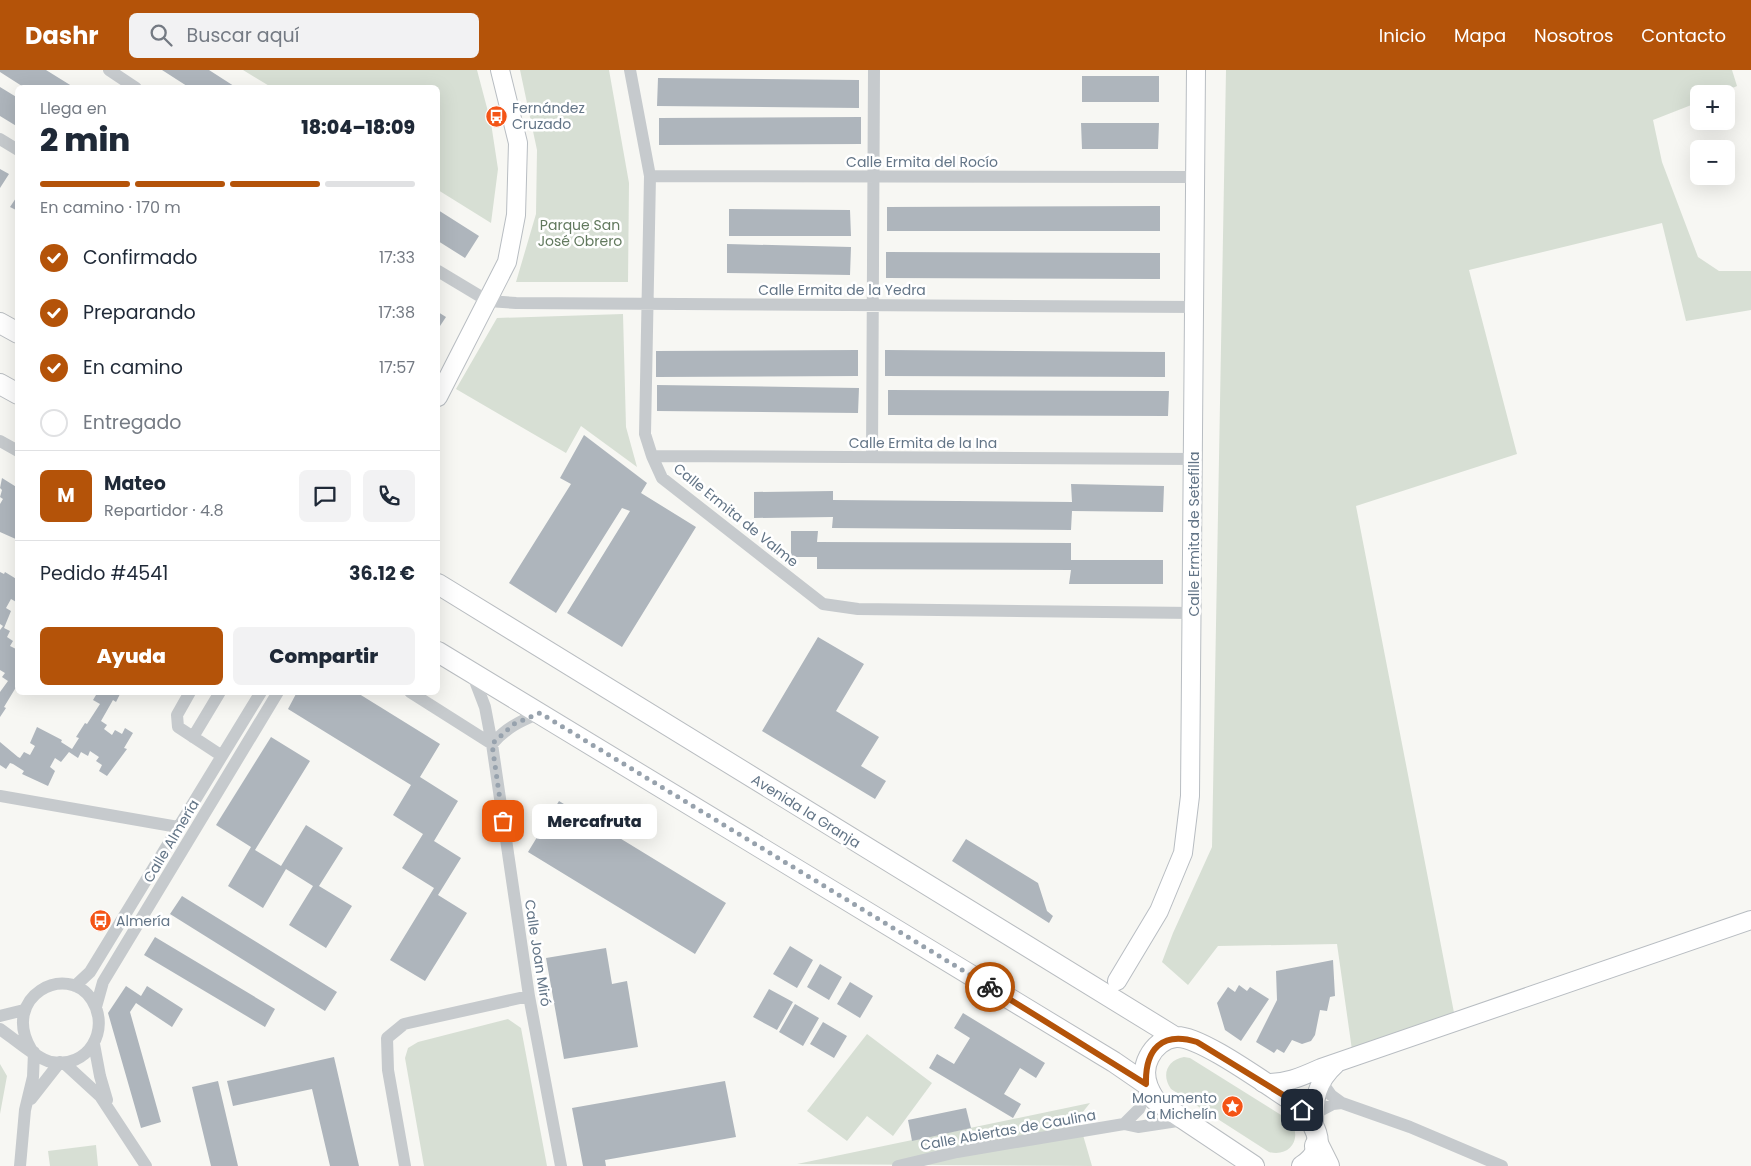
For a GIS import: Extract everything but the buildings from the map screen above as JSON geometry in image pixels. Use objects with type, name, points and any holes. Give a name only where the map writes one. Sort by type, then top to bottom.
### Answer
[{"type":"main road","points":[[0,323],[15,331]]},
{"type":"main road","points":[[0,384],[15,392]]},
{"type":"main road","name":"Avenida la Granja","points":[[440,585],[1124,1008],[1175,1037],[1197,1042],[1293,1101],[1318,1138]]},
{"type":"main road","points":[[440,653],[1114,1062],[1147,1086],[1155,1100],[1254,1166]]},
{"type":"main road","points":[[1147,1086],[1147,1061],[1152,1051],[1161,1043],[1175,1037]]},
{"type":"main road","points":[[1302,1166],[1312,1156],[1318,1138]]},
{"type":"street","points":[[109,70],[132,85]]},
{"type":"street","points":[[440,393],[507,262],[516,215],[518,143],[500,70]]},
{"type":"street","name":"Calle Ermita de Valme","points":[[630,70],[650,176],[646,304],[645,434],[662,478],[823,604],[858,609],[1193,613]]},
{"type":"street","points":[[872,457],[874,70]]},
{"type":"street","name":"Calle Ermita de Setefilla","points":[[1117,981],[1159,911],[1183,852],[1190,796],[1196,70]]},
{"type":"street","points":[[0,139],[15,148]]},
{"type":"street","name":"Calle Ermita del Rocío","points":[[650,176],[1195,177]]},
{"type":"street","points":[[440,272],[488,301]]},
{"type":"street","name":"Calle Ermita de la Yedra","points":[[488,301],[646,304],[1195,307]]},
{"type":"street","points":[[0,440],[15,449]]},
{"type":"street","name":"Calle Ermita de la Ina","points":[[652,456],[1194,459]]},
{"type":"street","name":"Calle Joan Miró","points":[[472,673],[485,707],[492,744],[529,996],[561,1166]]},
{"type":"street","points":[[188,695],[177,715],[178,727],[222,756]]},
{"type":"street","points":[[193,737],[218,695]]},
{"type":"street","name":"Calle Almería","points":[[75,986],[90,972],[259,695]]},
{"type":"street","name":"Calle Almería","points":[[96,1007],[102,982],[276,695]]},
{"type":"street","points":[[415,695],[492,744],[514,724],[540,713]]},
{"type":"street","points":[[0,796],[178,827]]},
{"type":"street","points":[[1263,1083],[1284,1083],[1339,1062],[1751,920]]},
{"type":"street","points":[[1090,987],[1106,986],[1117,981],[1117,994],[1124,1008]]},
{"type":"street","points":[[20,1166],[26,1110],[33,1077],[32,1050],[24,1038],[21,1024],[24,1010],[36,992],[48,986],[64,984],[75,986],[84,991],[96,1007],[100,1023],[94,1044],[100,1076],[111,1110]]},
{"type":"street","points":[[405,1166],[388,1070],[387,1038],[404,1024],[529,996]]},
{"type":"street","points":[[0,1016],[24,1010]]},
{"type":"street","points":[[0,1029],[44,1059],[62,1063],[88,1083],[111,1110],[146,1166]]},
{"type":"street","points":[[26,1110],[32,1097],[62,1063],[81,1057],[94,1044]]},
{"type":"street","points":[[1318,1138],[1316,1093],[1321,1081],[1339,1062]]},
{"type":"street","points":[[1321,1081],[1331,1095],[1342,1103],[1410,1127],[1502,1166]]},
{"type":"street","points":[[1124,1124],[1139,1109],[1147,1086]]},
{"type":"street","points":[[1318,1138],[1333,1104],[1342,1103]]},
{"type":"street","name":"Calle Abiertas de Caulina","points":[[898,1166],[957,1152],[1124,1124],[1138,1127],[1184,1120]]},
{"type":"green space","points":[[243,70],[477,70],[491,123],[498,169],[491,223],[440,191],[440,85],[268,85]]},
{"type":"green space","name":"Parque San José Obrero","points":[[520,70],[609,70],[629,183],[628,282],[516,282],[536,214],[537,150]]},
{"type":"green space","points":[[1226,70],[1732,70],[1737,86],[1690,85],[1690,106],[1653,120],[1662,162],[1698,257],[1719,271],[1751,271],[1751,310],[1686,321],[1662,223],[1469,270],[1517,454],[1356,506],[1456,1023],[1353,1057],[1337,944],[1218,946],[1188,985],[1162,962],[1212,847]]},
{"type":"green space","points":[[623,314],[626,427],[637,467],[581,426],[566,453],[456,389],[497,318]]},
{"type":"green space","points":[[508,1019],[521,1028],[547,1166],[424,1166],[405,1058],[408,1048],[418,1042]]},
{"type":"green space","points":[[867,1034],[932,1083],[893,1136],[867,1116],[847,1141],[807,1111]]},
{"type":"green space","points":[[1184,1057],[1190,1058],[1289,1120],[1295,1133],[1295,1139],[1289,1149],[1277,1153],[1269,1152],[1171,1089],[1166,1079],[1167,1069],[1173,1061]]},
{"type":"green space","points":[[0,1064],[7,1076],[0,1114]]},
{"type":"green space","points":[[1090,1103],[1078,1118],[1092,1166],[797,1164]]},
{"type":"green space","points":[[96,1145],[98,1166],[50,1166],[48,1151]]},
{"type":"way so far","points":[[503,821],[492,744],[502,732],[514,724],[540,713],[990,987]]},
{"type":"place","name":"Fernández Cruzado","points":[[496,116]]},
{"type":"place","name":"Mercafruta","points":[[503,821]]},
{"type":"place","name":"Almería","points":[[100,921]]},
{"type":"place","name":"Monumento a Michelín","points":[[1233,1106]]},
{"type":"route","points":[[990,987],[1114,1062],[1146,1084],[1147,1061],[1152,1051],[1161,1043],[1175,1037],[1186,1038],[1197,1042],[1293,1101],[1302,1110]]}]
